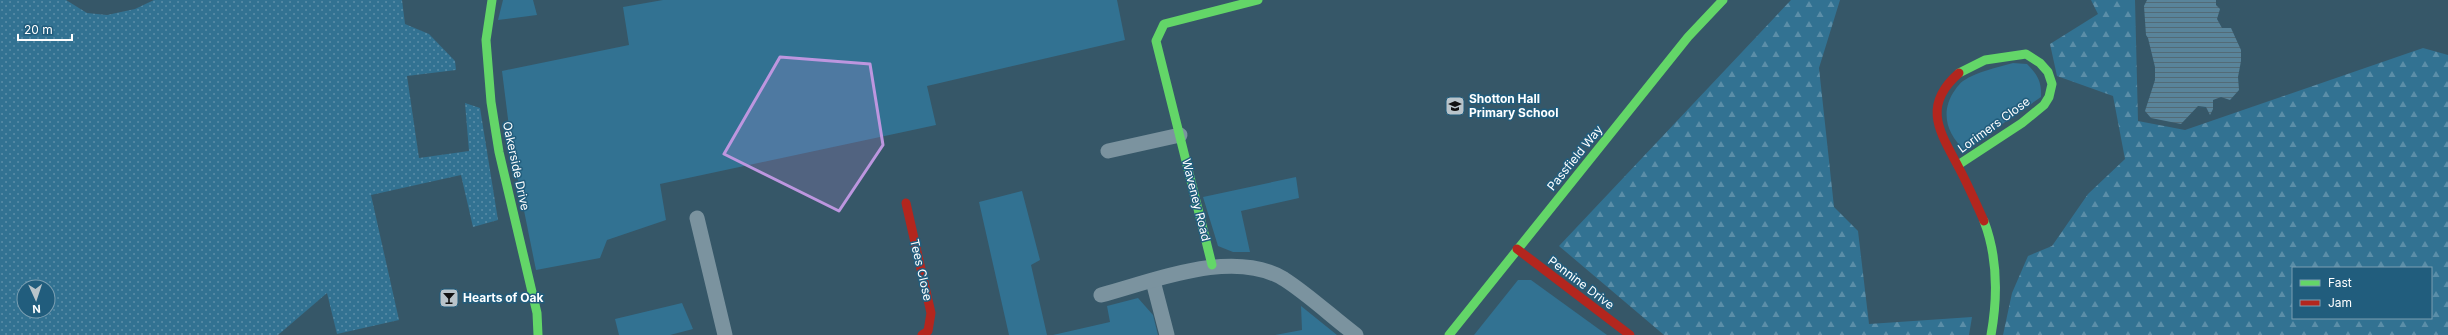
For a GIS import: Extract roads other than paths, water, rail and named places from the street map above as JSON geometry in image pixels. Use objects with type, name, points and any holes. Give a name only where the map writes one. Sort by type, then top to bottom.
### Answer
[{"type":"street","name":"Oakerside Drive","points":[[492,0],[486,40],[491,102],[499,152],[527,290],[538,313],[538,335]]},
{"type":"street","name":"Waveney Road","points":[[1212,266],[1156,41],[1164,24],[1258,0]]},
{"type":"street","name":"Passfield Way","points":[[1449,335],[1688,37],[1724,0]]},
{"type":"street","name":"Lorimers Close","points":[[1958,165],[2032,115],[2049,98],[2052,82],[2046,66],[2028,54],[2001,56],[1979,61],[1958,72],[1943,92],[1937,118],[1942,138],[1958,165],[1989,234],[1995,268],[1995,314],[1991,335]]},
{"type":"street","points":[[1108,151],[1180,135]]},
{"type":"street","name":"Tees Close","points":[[906,203],[931,313],[928,331],[922,335]]},
{"type":"street","points":[[697,218],[725,335]]},
{"type":"street","name":"Pennine Drive","points":[[1517,250],[1630,335]]},
{"type":"street","points":[[1101,294],[1212,266],[1252,267],[1283,279],[1356,335]]},
{"type":"street","points":[[1153,281],[1167,335]]},
{"type":"place","name":"Shotton Hall Primary School","points":[[1455,106]]},
{"type":"place","name":"Hearts of Oak","points":[[449,298]]}]
